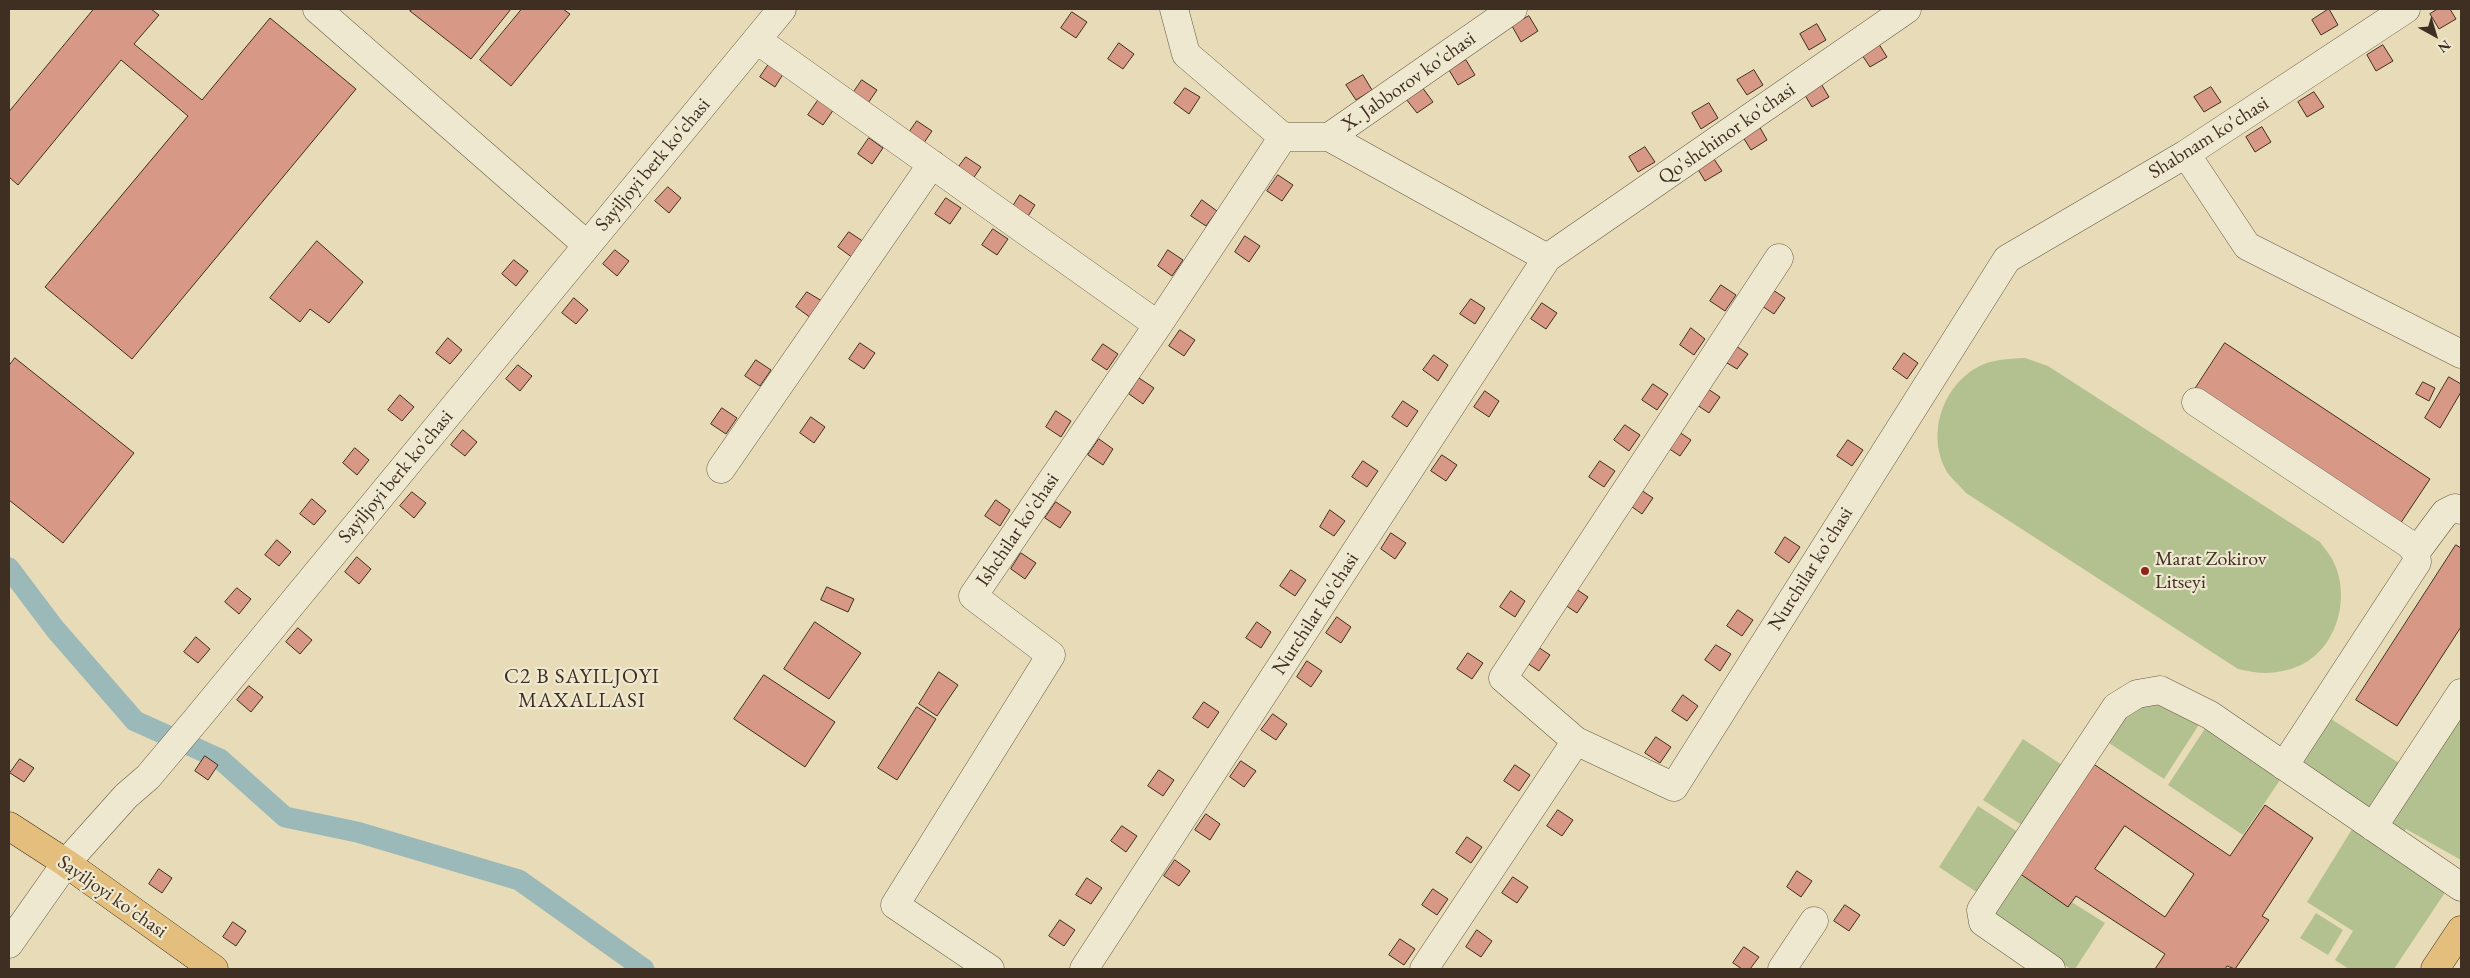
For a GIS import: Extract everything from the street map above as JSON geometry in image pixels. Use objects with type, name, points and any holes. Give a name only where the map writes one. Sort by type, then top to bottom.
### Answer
[{"type":"main road","name":"Sayiljoyi ko'chasi","points":[[9,826],[66,863],[214,969]]},
{"type":"main road","points":[[2435,969],[2461,930]]},
{"type":"street","points":[[317,9],[587,245]]},
{"type":"street","name":"Sayiljoyi berk ko'chasi","points":[[9,944],[66,863],[126,796],[148,777],[196,720],[782,9]]},
{"type":"street","points":[[1174,9],[1186,54],[1283,137],[1329,137],[1547,258]]},
{"type":"street","name":"X. Jabborov ko'chasi","points":[[1329,137],[1513,9]]},
{"type":"street","name":"Qo'shchinor ko'chasi","points":[[1547,258],[1907,9]]},
{"type":"street","name":"Shabnam ko'chasi","points":[[2007,259],[2186,154],[2406,9]]},
{"type":"street","points":[[757,40],[1158,325]]},
{"type":"street","name":"Ishchilar ko'chasi","points":[[990,969],[895,905],[1051,655],[972,596],[1158,325],[1283,137]]},
{"type":"street","points":[[2186,154],[2247,246],[2461,354]]},
{"type":"street","points":[[721,469],[932,164]]},
{"type":"street","name":"Nurchilar ko'chasi","points":[[1084,969],[1547,258]]},
{"type":"street","name":"Nurchilar ko'chasi","points":[[1779,258],[1503,678],[1576,741],[1674,787],[2007,259]]},
{"type":"street","points":[[2196,402],[2409,544],[2416,552],[2417,562],[2284,766]]},
{"type":"street","points":[[2416,552],[2445,513],[2455,508],[2461,510]]},
{"type":"street","points":[[2051,969],[1982,922],[1982,910],[2116,707],[2138,694],[2160,690],[2210,715],[2461,887]]},
{"type":"street","points":[[2373,827],[2461,693]]},
{"type":"street","points":[[1424,969],[1576,741]]},
{"type":"street","points":[[1782,969],[1814,921]]},
{"type":"green space","points":[[2025,358],[2048,366],[2320,542],[2335,565],[2340,581],[2341,597],[2334,629],[2316,655],[2303,664],[2280,672],[2262,673],[2238,669],[1966,493],[1950,476],[1942,462],[1938,447],[1940,417],[1945,402],[1953,389],[1976,368],[1994,361]]},
{"type":"green space","points":[[2159,703],[2200,723],[2164,779],[2106,741],[2127,714],[2138,708]]},
{"type":"green space","points":[[2461,704],[2461,860],[2406,829],[2401,836],[2382,823]]},
{"type":"green space","points":[[2325,715],[2402,765],[2368,818],[2291,768]]},
{"type":"green space","points":[[2206,727],[2282,777],[2243,835],[2168,785]]},
{"type":"green space","points":[[2023,739],[2068,769],[2028,829],[1983,800]]},
{"type":"green space","points":[[1978,806],[2024,836],[1984,897],[1939,867]]},
{"type":"green space","points":[[2354,826],[2448,888],[2394,969],[2349,969],[2335,960],[2353,931],[2307,902]]},
{"type":"green space","points":[[2019,869],[2105,923],[2075,969],[2071,969],[1988,916]]},
{"type":"green space","points":[[2316,913],[2343,930],[2328,955],[2300,938]]},
{"type":"building","points":[[94,9],[151,9],[159,15],[134,44],[202,100],[270,18],[356,89],[132,359],[45,287],[188,116],[121,60],[18,185],[9,177],[9,112]]},
{"type":"building","points":[[413,9],[511,9],[471,59],[410,11]]},
{"type":"building","points":[[522,9],[563,9],[570,14],[511,86],[480,60]]},
{"type":"building","points":[[2329,9],[2338,25],[2321,35],[2312,20]]},
{"type":"building","points":[[2438,9],[2450,9],[2456,19],[2439,29],[2430,14]]},
{"type":"building","points":[[1072,12],[1087,22],[1076,38],[1061,28]]},
{"type":"building","points":[[1529,16],[1538,31],[1521,42],[1512,26]]},
{"type":"building","points":[[1817,24],[1826,40],[1809,50],[1800,34]]},
{"type":"building","points":[[1877,41],[1887,57],[1870,67],[1860,52]]},
{"type":"building","points":[[1119,43],[1134,54],[1123,69],[1108,59]]},
{"type":"building","points":[[2383,45],[2393,61],[2376,71],[2367,55]]},
{"type":"building","points":[[1466,60],[1475,75],[1458,85],[1449,70]]},
{"type":"building","points":[[771,61],[785,71],[775,87],[760,77]]},
{"type":"building","points":[[1754,70],[1763,85],[1747,95],[1737,80]]},
{"type":"building","points":[[1363,75],[1372,90],[1356,100],[1346,85]]},
{"type":"building","points":[[862,80],[877,90],[866,106],[851,96]]},
{"type":"building","points":[[1820,82],[1829,97],[1812,107],[1803,92]]},
{"type":"building","points":[[1422,87],[1433,102],[1417,113],[1406,99]]},
{"type":"building","points":[[2211,87],[2221,102],[2204,112],[2194,97]]},
{"type":"building","points":[[1185,88],[1200,97],[1189,114],[1174,103]]},
{"type":"building","points":[[2314,92],[2324,107],[2307,117],[2298,102]]},
{"type":"building","points":[[819,99],[834,109],[823,125],[808,115]]},
{"type":"building","points":[[1709,103],[1718,118],[1701,129],[1692,113]]},
{"type":"building","points":[[917,121],[932,131],[921,147],[906,137]]},
{"type":"building","points":[[1758,124],[1767,140],[1751,150],[1741,134]]},
{"type":"building","points":[[2262,127],[2271,142],[2255,152],[2246,137]]},
{"type":"building","points":[[869,138],[883,148],[872,164],[858,154]]},
{"type":"building","points":[[1645,147],[1655,162],[1638,172],[1629,157]]},
{"type":"building","points":[[1712,156],[1722,171],[1705,181],[1696,166]]},
{"type":"building","points":[[966,157],[981,167],[970,183],[955,172]]},
{"type":"building","points":[[1278,175],[1293,185],[1282,201],[1267,191]]},
{"type":"building","points":[[668,187],[681,198],[669,213],[655,201]]},
{"type":"building","points":[[1020,195],[1035,205],[1025,221],[1010,211]]},
{"type":"building","points":[[946,198],[961,208],[950,224],[935,214]]},
{"type":"building","points":[[1202,200],[1217,211],[1206,226],[1191,216]]},
{"type":"building","points":[[993,229],[1008,239],[997,255],[982,245]]},
{"type":"building","points":[[849,232],[864,242],[853,258],[838,247]]},
{"type":"building","points":[[1245,236],[1260,246],[1249,262],[1235,252]]},
{"type":"building","points":[[317,241],[363,282],[329,323],[310,309],[300,322],[270,298]]},
{"type":"building","points":[[615,250],[629,261],[617,276],[603,264]]},
{"type":"building","points":[[1168,250],[1183,260],[1172,276],[1158,266]]},
{"type":"building","points":[[514,260],[528,271],[516,286],[502,274]]},
{"type":"building","points":[[1721,285],[1736,295],[1725,311],[1710,301]]},
{"type":"building","points":[[1770,288],[1785,298],[1774,314],[1759,304]]},
{"type":"building","points":[[807,292],[822,301],[811,318],[796,307]]},
{"type":"building","points":[[574,298],[588,310],[576,324],[562,313]]},
{"type":"building","points":[[1471,299],[1485,308],[1475,324],[1460,314]]},
{"type":"building","points":[[1542,303],[1557,313],[1546,329],[1531,319]]},
{"type":"building","points":[[1691,328],[1705,339],[1694,355],[1680,345]]},
{"type":"building","points":[[1180,330],[1195,340],[1184,356],[1169,346]]},
{"type":"building","points":[[448,338],[462,350],[450,364],[436,353]]},
{"type":"building","points":[[860,343],[875,353],[864,369],[849,359]]},
{"type":"building","points":[[2225,343],[2430,479],[2400,524],[2195,389]]},
{"type":"building","points":[[1103,344],[1118,354],[1107,370],[1092,360]]},
{"type":"building","points":[[1733,344],[1748,354],[1737,369],[1722,360]]},
{"type":"building","points":[[1904,353],[1918,363],[1907,379],[1893,369]]},
{"type":"building","points":[[1434,355],[1448,365],[1438,381],[1423,370]]},
{"type":"building","points":[[15,358],[134,453],[63,543],[9,500],[9,366]]},
{"type":"building","points":[[756,360],[771,370],[760,386],[745,376]]},
{"type":"building","points":[[518,365],[532,376],[520,391],[506,379]]},
{"type":"building","points":[[2449,377],[2461,384],[2461,392],[2440,428],[2425,418]]},
{"type":"building","points":[[1139,378],[1154,388],[1143,404],[1129,394]]},
{"type":"building","points":[[2423,382],[2435,388],[2429,401],[2416,394]]},
{"type":"building","points":[[1653,384],[1668,394],[1657,410],[1642,400]]},
{"type":"building","points":[[1705,387],[1720,397],[1709,413],[1694,403]]},
{"type":"building","points":[[1485,391],[1499,401],[1489,417],[1474,407]]},
{"type":"building","points":[[400,395],[414,407],[402,421],[388,410]]},
{"type":"building","points":[[1403,401],[1418,411],[1407,427],[1392,417]]},
{"type":"building","points":[[722,408],[737,418],[726,434],[711,424]]},
{"type":"building","points":[[1056,411],[1071,421],[1061,437],[1046,427]]},
{"type":"building","points":[[811,417],[825,427],[814,443],[800,433]]},
{"type":"building","points":[[1625,425],[1640,435],[1629,451],[1614,440]]},
{"type":"building","points":[[463,430],[477,442],[465,456],[451,445]]},
{"type":"building","points":[[1676,430],[1691,440],[1680,456],[1665,446]]},
{"type":"building","points":[[1099,439],[1113,449],[1103,465],[1088,455]]},
{"type":"building","points":[[1848,440],[1863,450],[1852,466],[1837,456]]},
{"type":"building","points":[[355,448],[369,460],[357,475],[343,463]]},
{"type":"building","points":[[1442,455],[1457,465],[1446,481],[1431,471]]},
{"type":"building","points":[[1363,461],[1378,471],[1367,487],[1352,477]]},
{"type":"building","points":[[1600,461],[1615,471],[1604,487],[1589,477]]},
{"type":"building","points":[[1638,488],[1653,498],[1642,514],[1628,504]]},
{"type":"building","points":[[412,492],[426,503],[414,518],[400,506]]},
{"type":"building","points":[[312,499],[326,511],[314,525],[300,514]]},
{"type":"building","points":[[996,500],[1010,510],[1000,526],[985,516]]},
{"type":"building","points":[[1056,502],[1071,512],[1060,528],[1045,518]]},
{"type":"building","points":[[1330,510],[1345,521],[1334,536],[1320,527]]},
{"type":"building","points":[[1391,533],[1406,543],[1395,559],[1381,549]]},
{"type":"building","points":[[1785,537],[1800,547],[1789,563],[1775,553]]},
{"type":"building","points":[[277,540],[291,552],[279,566],[265,555]]},
{"type":"building","points":[[2456,545],[2461,548],[2461,627],[2397,726],[2356,700]]},
{"type":"building","points":[[1021,553],[1036,563],[1025,579],[1011,569]]},
{"type":"building","points":[[357,557],[371,569],[359,584],[345,572]]},
{"type":"building","points":[[1291,570],[1306,580],[1295,596],[1280,586]]},
{"type":"building","points":[[827,587],[854,599],[848,612],[821,600]]},
{"type":"building","points":[[1573,587],[1588,597],[1577,613],[1562,603]]},
{"type":"building","points":[[237,588],[251,599],[239,614],[225,602]]},
{"type":"building","points":[[1511,591],[1525,601],[1515,617],[1500,607]]},
{"type":"building","points":[[1738,610],[1753,620],[1742,636],[1727,626]]},
{"type":"building","points":[[1337,617],[1351,627],[1341,643],[1326,633]]},
{"type":"building","points":[[815,622],[861,653],[829,699],[784,669]]},
{"type":"building","points":[[1257,622],[1271,632],[1261,648],[1246,638]]},
{"type":"building","points":[[298,628],[312,640],[300,654],[286,642]]},
{"type":"building","points":[[196,637],[210,649],[198,663],[184,652]]},
{"type":"building","points":[[1535,645],[1550,655],[1539,671],[1524,661]]},
{"type":"building","points":[[1716,645],[1731,654],[1720,671],[1705,660]]},
{"type":"building","points":[[1468,653],[1483,663],[1472,679],[1457,669]]},
{"type":"building","points":[[1307,661],[1322,671],[1311,687],[1297,677]]},
{"type":"building","points":[[939,672],[958,685],[937,716],[919,704]]},
{"type":"building","points":[[764,675],[835,722],[805,767],[734,719]]},
{"type":"building","points":[[249,686],[263,697],[251,712],[237,700]]},
{"type":"building","points":[[1683,695],[1698,706],[1687,721],[1672,711]]},
{"type":"building","points":[[1204,702],[1219,712],[1208,728],[1193,718]]},
{"type":"building","points":[[917,707],[936,719],[897,780],[878,768]]},
{"type":"building","points":[[1273,714],[1287,724],[1276,740],[1261,730]]},
{"type":"building","points":[[1656,737],[1671,747],[1660,763],[1645,753]]},
{"type":"building","points":[[205,756],[218,765],[208,780],[195,771]]},
{"type":"building","points":[[20,759],[34,768],[24,782],[10,773]]},
{"type":"building","points":[[1241,761],[1256,771],[1244,787],[1230,777]]},
{"type":"building","points":[[2092,763],[2230,856],[2265,805],[2313,838],[2262,916],[2269,920],[2235,969],[2227,966],[2225,969],[2155,969],[2165,954],[2076,896],[2068,907],[2019,873]],"holes":[[[2125,826],[2194,874],[2165,917],[2095,869]]]},
{"type":"building","points":[[1515,765],[1530,775],[1519,791],[1504,781]]},
{"type":"building","points":[[1159,770],[1174,780],[1163,796],[1148,786]]},
{"type":"building","points":[[1558,810],[1573,820],[1562,836],[1547,826]]},
{"type":"building","points":[[1206,814],[1220,824],[1210,840],[1195,830]]},
{"type":"building","points":[[1122,826],[1137,836],[1126,852],[1111,841]]},
{"type":"building","points":[[1467,837],[1482,847],[1471,863],[1456,853]]},
{"type":"building","points":[[1175,860],[1190,871],[1179,886],[1164,876]]},
{"type":"building","points":[[159,869],[172,878],[162,893],[149,884]]},
{"type":"building","points":[[1797,871],[1812,881],[1801,897],[1787,887]]},
{"type":"building","points":[[1513,877],[1528,887],[1517,903],[1502,893]]},
{"type":"building","points":[[1087,878],[1102,888],[1091,904],[1076,895]]},
{"type":"building","points":[[1433,889],[1448,899],[1437,915],[1422,905]]},
{"type":"building","points":[[1845,905],[1860,915],[1849,931],[1834,921]]},
{"type":"building","points":[[1060,920],[1075,930],[1064,946],[1049,936]]},
{"type":"building","points":[[233,922],[246,931],[236,946],[223,937]]},
{"type":"building","points":[[1477,930],[1492,941],[1481,957],[1466,947]]},
{"type":"building","points":[[1400,939],[1415,949],[1404,965],[1389,955]]},
{"type":"building","points":[[1744,947],[1759,957],[1750,969],[1742,969],[1733,963]]},
{"type":"waterway","points":[[9,568],[55,629],[135,721],[220,759],[285,817],[357,832],[519,880],[644,969]]},
{"type":"place","name":"Marat Zokirov Litseyi","points":[[2145,571]]},
{"type":"district","name":"C2 B SAYILJOYI MAXALLASI","points":[[582,689]]}]
